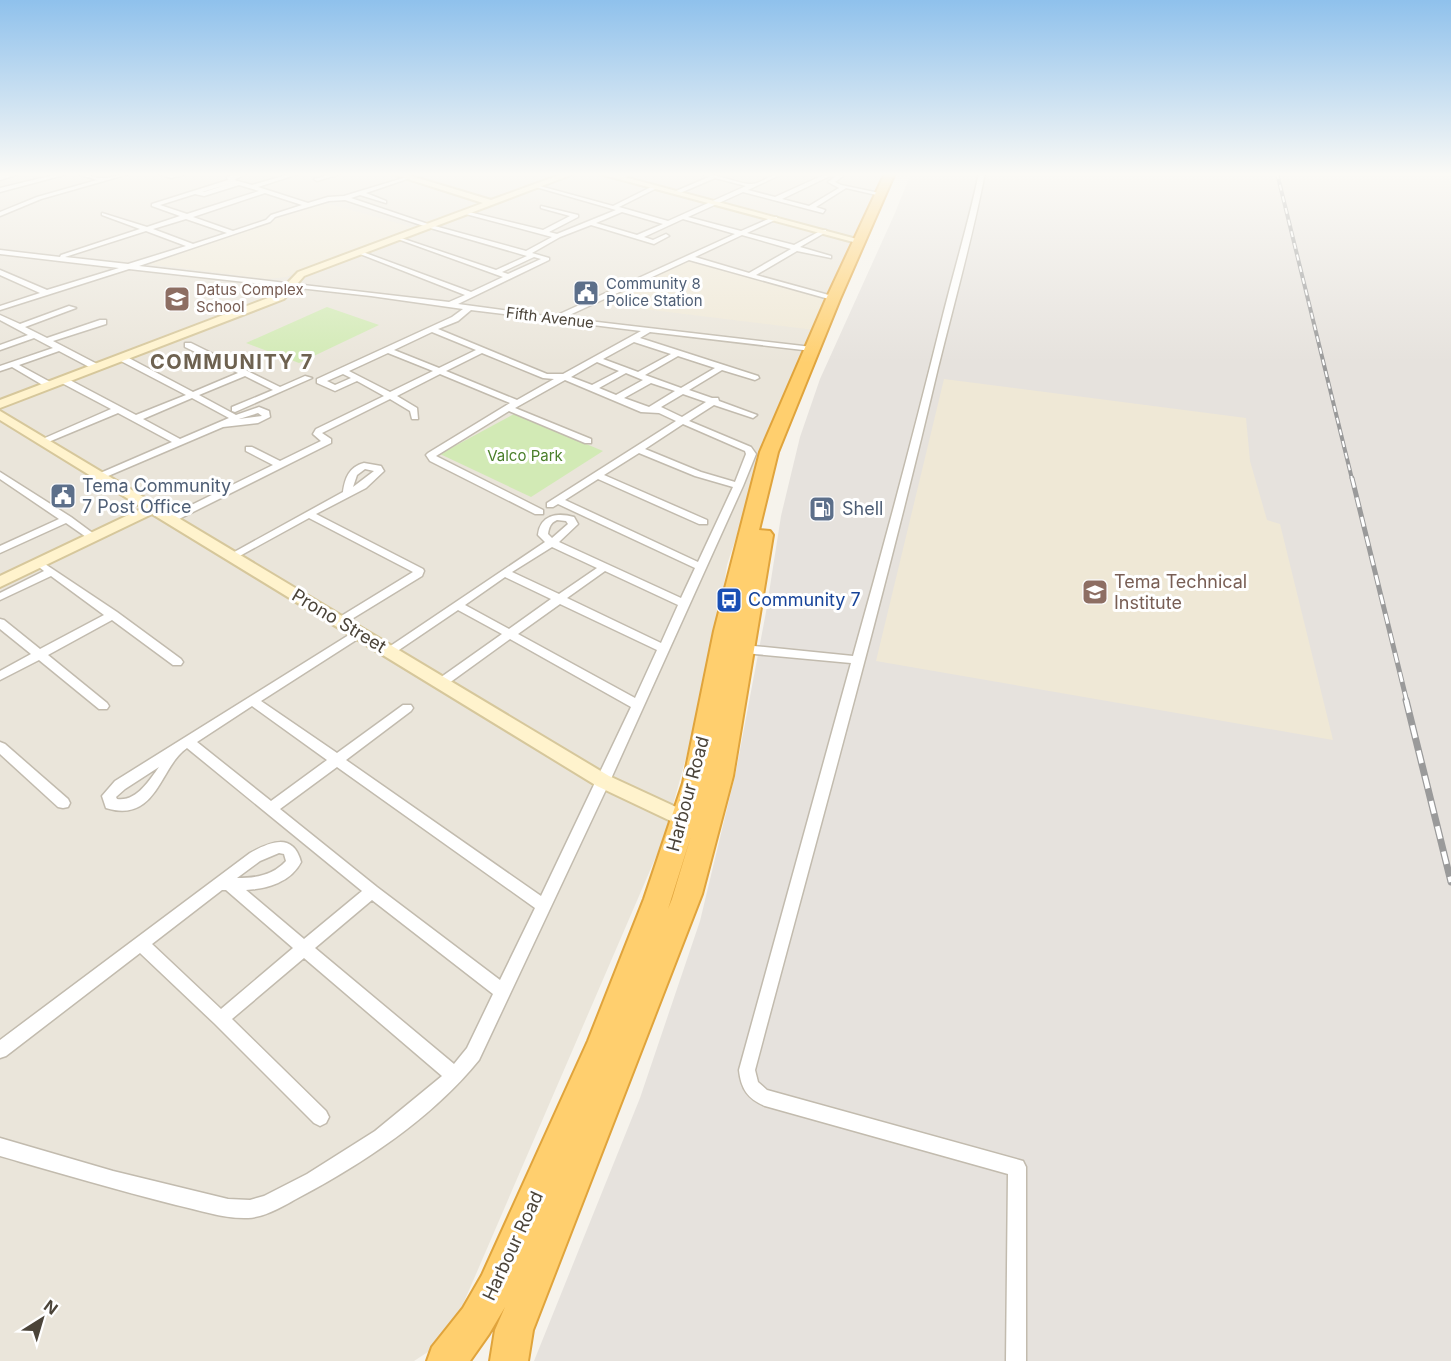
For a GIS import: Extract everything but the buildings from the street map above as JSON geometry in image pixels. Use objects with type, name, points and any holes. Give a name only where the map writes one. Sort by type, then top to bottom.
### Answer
[{"type":"highway","name":"Harbour Road","points":[[446,1361],[476,1321],[495,1288],[566,1133],[658,899],[695,783],[725,631],[769,452],[833,298],[862,237]]},
{"type":"highway","name":"Harbour Road","points":[[509,1361],[514,1330],[688,894],[721,776],[759,550],[788,434],[875,237]]},
{"type":"street","points":[[56,258],[124,237]]},
{"type":"street","points":[[165,237],[193,246]]},
{"type":"street","points":[[0,308],[222,237]]},
{"type":"street","points":[[0,404],[280,297],[288,291],[292,279],[301,274],[398,237],[509,277]]},
{"type":"street","points":[[449,304],[547,259],[467,237]]},
{"type":"street","points":[[496,272],[531,254],[557,237]]},
{"type":"street","points":[[638,237],[656,242],[665,237]]},
{"type":"street","points":[[555,319],[734,237]]},
{"type":"street","points":[[755,237],[829,257]]},
{"type":"street","points":[[750,275],[815,237]]},
{"type":"street","points":[[844,237],[860,241]]},
{"type":"street","points":[[969,237],[912,460],[856,660],[747,1070],[748,1080],[758,1095],[765,1098],[1017,1167],[1016,1361]]},
{"type":"street","name":"Fifth Avenue","points":[[0,252],[812,349]]},
{"type":"street","points":[[358,252],[470,294]]},
{"type":"street","points":[[687,257],[833,298]]},
{"type":"street","points":[[0,272],[47,293]]},
{"type":"street","points":[[19,327],[72,308]]},
{"type":"street","points":[[358,378],[335,388],[320,382],[433,330],[470,308]]},
{"type":"street","points":[[0,317],[96,367]]},
{"type":"street","points":[[46,341],[103,322]]},
{"type":"street","points":[[0,1147],[113,1180],[228,1208],[249,1209],[267,1204],[313,1180],[381,1137],[455,1076],[473,1054],[603,782],[751,454],[749,450],[661,410],[644,410],[565,376],[546,376],[433,330]]},
{"type":"street","points":[[539,512],[430,457],[508,408],[649,330]]},
{"type":"street","points":[[0,348],[35,335]]},
{"type":"street","points":[[634,339],[756,378]]},
{"type":"street","points":[[188,345],[280,390]]},
{"type":"street","points":[[0,369],[59,348]]},
{"type":"street","points":[[388,350],[517,403]]},
{"type":"street","points":[[171,519],[328,441],[317,432],[482,350]]},
{"type":"street","points":[[639,375],[676,354]]},
{"type":"street","points":[[122,358],[236,418]]},
{"type":"street","points":[[597,359],[650,380],[706,400],[715,400],[753,415]]},
{"type":"street","points":[[14,364],[49,385]]},
{"type":"street","points":[[652,410],[720,368]]},
{"type":"street","points":[[342,370],[391,395],[414,410],[416,417]]},
{"type":"street","points":[[592,389],[626,370]]},
{"type":"street","points":[[135,419],[245,373]]},
{"type":"street","points":[[227,413],[308,378]]},
{"type":"street","points":[[63,380],[178,442]]},
{"type":"street","points":[[618,398],[650,380]]},
{"type":"street","points":[[701,567],[554,503],[715,400]]},
{"type":"street","points":[[508,408],[588,441]]},
{"type":"street","points":[[43,441],[117,410]]},
{"type":"street","points":[[101,476],[178,442],[236,418],[260,410],[267,415],[258,420],[222,424]]},
{"type":"street","name":"Prono Street","points":[[0,415],[342,621],[603,782],[682,818]]},
{"type":"street","points":[[249,449],[280,465]]},
{"type":"street","points":[[638,449],[698,474],[738,486]]},
{"type":"street","points":[[0,475],[93,537]]},
{"type":"street","points":[[597,475],[703,522]]},
{"type":"street","points":[[232,555],[348,493]]},
{"type":"street","points":[[0,582],[153,508]]},
{"type":"street","points":[[308,514],[419,571],[418,574],[342,621]]},
{"type":"street","points":[[0,550],[67,519]]},
{"type":"street","points":[[389,651],[550,542],[684,604]]},
{"type":"street","points":[[39,563],[177,662]]},
{"type":"street","points":[[441,683],[603,568]]},
{"type":"street","points":[[0,597],[51,572]]},
{"type":"street","points":[[505,573],[664,649]]},
{"type":"street","points":[[457,605],[638,705]]},
{"type":"street","points":[[0,676],[112,615]]},
{"type":"street","points":[[0,622],[103,706]]},
{"type":"street","points":[[175,751],[146,794],[123,806],[111,804],[109,796],[120,784],[360,632]]},
{"type":"street","points":[[744,649],[856,660]]},
{"type":"street","points":[[252,700],[543,906]]},
{"type":"street","points":[[270,809],[407,708]]},
{"type":"street","points":[[188,742],[372,891],[503,992]]},
{"type":"street","points":[[0,747],[63,803]]},
{"type":"street","points":[[0,1050],[141,944],[225,885],[305,948],[455,1076]]},
{"type":"street","points":[[221,1019],[372,891]]},
{"type":"street","points":[[141,944],[320,1117]]},
{"type":"shaded area","points":[[0,237],[860,237],[775,419],[727,565],[714,655],[664,838],[448,1339],[414,1361],[0,1361]]},
{"type":"shaded area","points":[[225,237],[393,237],[286,277],[267,279],[148,264]]},
{"type":"shaded area","points":[[884,237],[1451,237],[1451,1361],[534,1361],[640,1098],[700,921],[736,771],[766,612],[781,516],[800,437],[820,379]]},
{"type":"shaded area","points":[[691,259],[829,299],[815,330],[595,303]]},
{"type":"shaded area","name":"Tema Technical Institute","points":[[944,379],[1246,418],[1250,461],[1267,520],[1280,524],[1333,740],[876,661]]},
{"type":"green space","points":[[327,307],[379,325],[299,363],[246,343]]},
{"type":"green space","name":"Valco Park","points":[[514,414],[603,451],[531,497],[440,454]]},
{"type":"railway","points":[[1293,237],[1352,479]]},
{"type":"railway","points":[[1352,478],[1407,702]]},
{"type":"railway","points":[[1406,700],[1451,882]]},
{"type":"place","name":"Community 8 Police Station","points":[[586,293]]},
{"type":"place","name":"Datus Complex School","points":[[177,299]]},
{"type":"place","name":"Tema Community 7 Post Office","points":[[63,496]]},
{"type":"place","name":"Shell","points":[[822,509]]},
{"type":"place","name":"Tema Technical Institute","points":[[1095,592]]},
{"type":"place","name":"Community 7","points":[[729,600]]},
{"type":"district","name":"COMMUNITY 7","points":[[232,362]]}]
